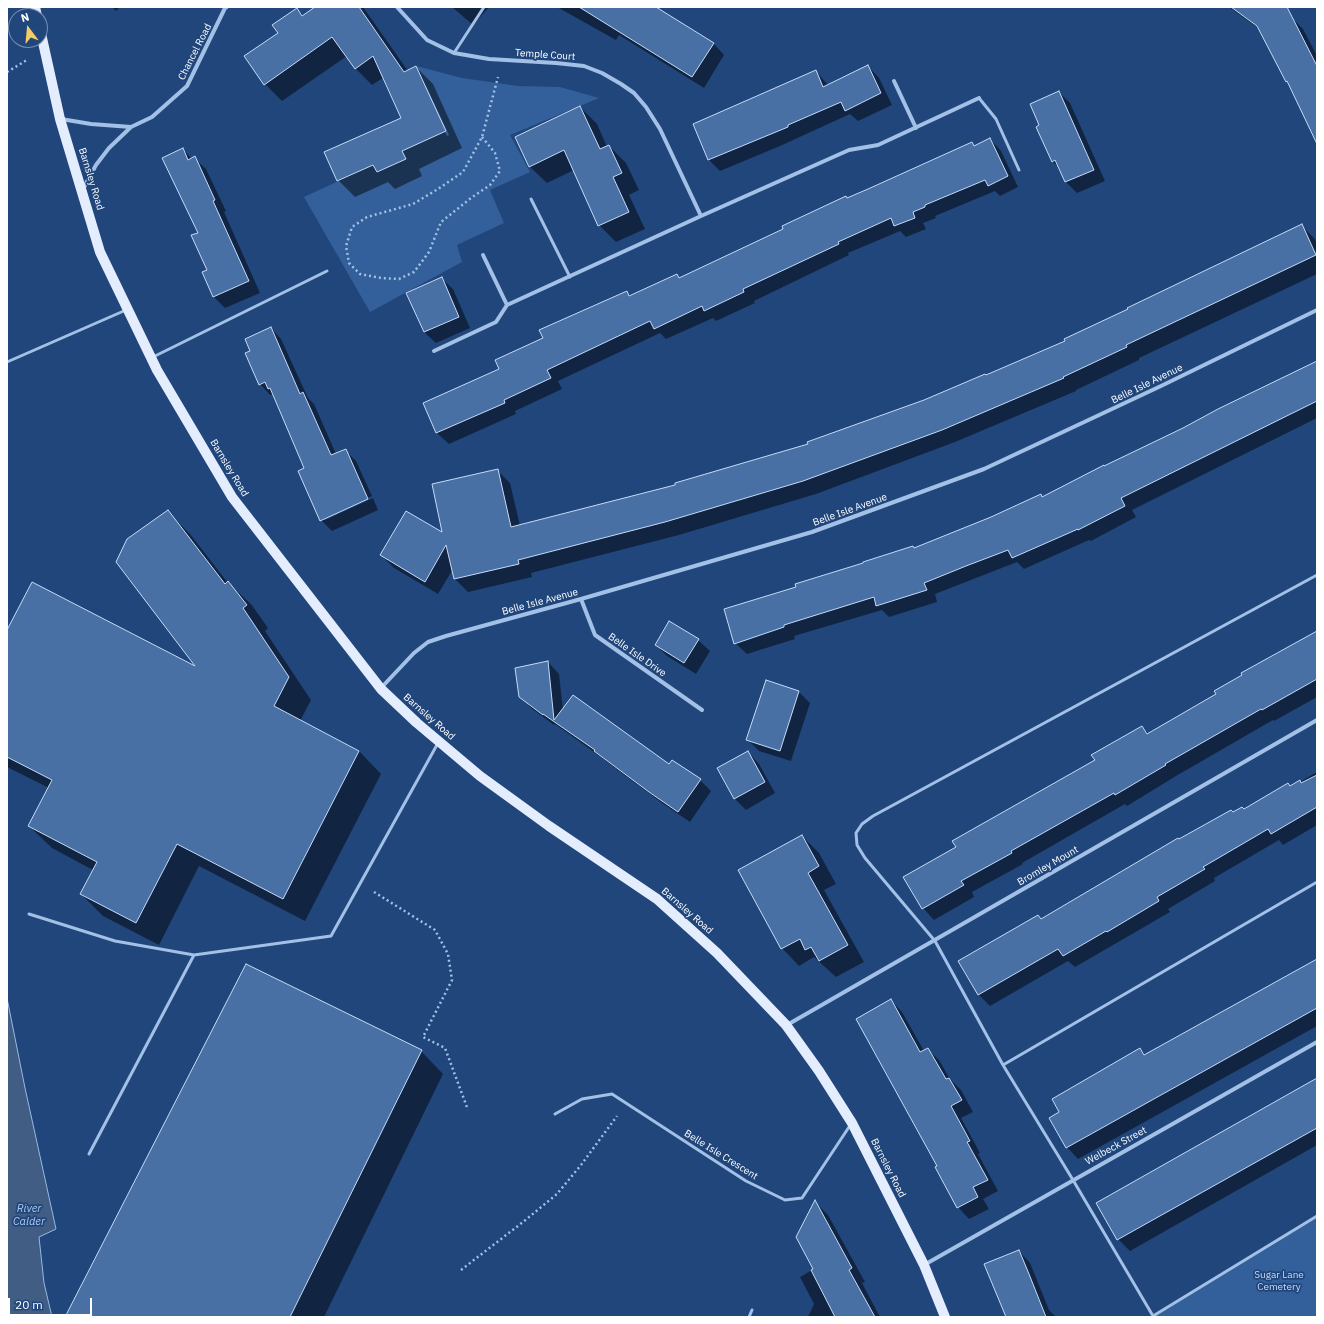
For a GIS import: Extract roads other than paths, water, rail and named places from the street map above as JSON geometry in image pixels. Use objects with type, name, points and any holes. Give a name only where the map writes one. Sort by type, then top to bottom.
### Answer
[{"type":"main road","name":"Barnsley Road","points":[[44,48],[60,119],[100,252],[151,358],[232,497],[381,689],[416,724],[480,776],[549,826],[657,899],[717,953],[786,1025],[819,1071],[852,1123],[924,1265],[945,1317]]},
{"type":"street","name":"Chancel Road","points":[[82,191],[96,165],[109,148],[131,127],[152,117],[187,86],[225,8],[227,7]]},
{"type":"street","name":"Temple Court","points":[[397,7],[427,40],[454,53],[489,59],[556,62],[584,66],[602,73],[634,93],[646,107],[660,129],[701,216]]},
{"type":"street","points":[[894,81],[916,128]]},
{"type":"street","points":[[434,351],[496,322],[507,305],[849,150],[878,145],[979,98]]},
{"type":"street","name":"Chancel Road","points":[[60,119],[91,124],[131,127]]},
{"type":"street","points":[[483,254],[507,305]]},
{"type":"street","name":"Belle Isle Avenue","points":[[381,689],[414,654],[428,642],[812,532],[984,470],[1317,310]]},
{"type":"street","name":"Belle Isle Drive","points":[[580,599],[595,635],[702,710]]},
{"type":"street","name":"Bromley Mount","points":[[786,1025],[1317,720]]},
{"type":"street","name":"Welbeck Street","points":[[924,1265],[1317,1042]]},
{"type":"lane","points":[[454,53],[484,7]]},
{"type":"lane","points":[[979,98],[996,119],[1019,170]]},
{"type":"lane","points":[[531,199],[570,277]]},
{"type":"lane","points":[[151,358],[327,271]]},
{"type":"lane","points":[[7,362],[128,310]]},
{"type":"lane","points":[[1317,575],[887,809],[862,824],[856,833],[857,845],[865,858],[934,941],[1003,1065],[1153,1316],[1317,1216]]},
{"type":"lane","points":[[29,914],[115,941],[194,955],[331,936],[439,742]]},
{"type":"lane","points":[[1003,1065],[1317,882]]},
{"type":"lane","points":[[89,1154],[194,955]]},
{"type":"lane","name":"Belle Isle Crescent","points":[[555,1114],[582,1099],[612,1094],[746,1181],[785,1200],[802,1198],[852,1123]]},
{"type":"lane","points":[[749,1317],[752,1310]]},
{"type":"water","name":"River Calder","points":[[7,998],[56,1229],[39,1237],[44,1283],[52,1317],[7,1317]]},
{"type":"park label","name":"Sugar Lane Cemetery","points":[[1279,1280]]}]
